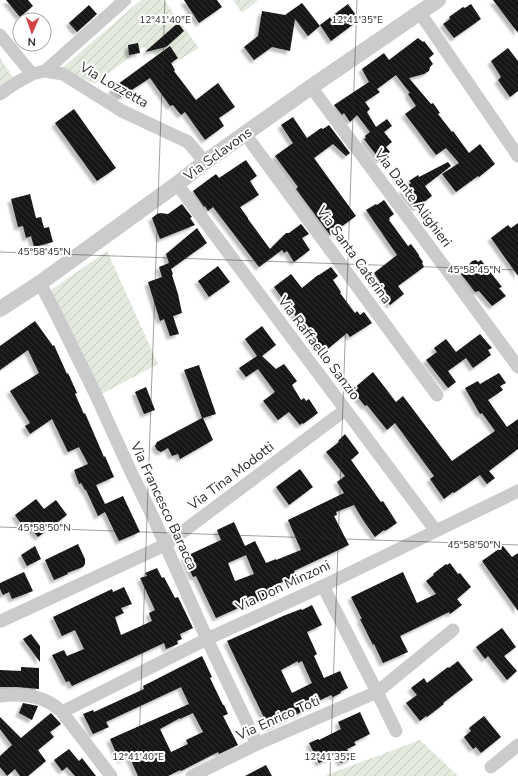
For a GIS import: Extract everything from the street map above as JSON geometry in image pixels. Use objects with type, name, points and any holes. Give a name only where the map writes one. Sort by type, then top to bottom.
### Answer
[{"type":"street","points":[[45,71],[125,0]]},
{"type":"street","name":"Via Sclavons","points":[[0,309],[40,283],[205,162],[311,87],[438,0]]},
{"type":"street","points":[[420,13],[518,156]]},
{"type":"street","points":[[0,35],[32,74]]},
{"type":"street","name":"Via Lozzetta","points":[[0,94],[32,74],[45,71],[63,74],[122,110],[188,142],[205,162]]},
{"type":"street","name":"Via Dante Alighieri","points":[[311,87],[518,367]]},
{"type":"street","name":"Via Santa Caterina","points":[[245,134],[437,395]]},
{"type":"street","name":"Via Raffaello Sanzio","points":[[177,184],[436,530]]},
{"type":"street","name":"Via Francesco Baracca","points":[[40,283],[154,518],[207,639],[257,744]]},
{"type":"street","name":"Via Tina Modotti","points":[[1,621],[165,545],[345,410]]},
{"type":"street","name":"Via Don Minzoni","points":[[62,712],[207,639],[323,586],[518,491]]},
{"type":"street","points":[[323,586],[396,731]]},
{"type":"street","name":"Via Enrico Toti","points":[[192,776],[257,744],[377,692],[453,630]]},
{"type":"street","points":[[0,696],[23,695],[42,698],[55,705],[111,776]]},
{"type":"street","points":[[491,767],[518,745]]},
{"type":"shaded area","points":[[141,0],[164,0],[199,48],[171,65],[143,47],[95,84],[62,68]]},
{"type":"shaded area","points":[[233,0],[258,0],[242,13]]},
{"type":"shaded area","points":[[0,58],[14,79],[0,88]]},
{"type":"shaded area","points":[[107,251],[158,364],[100,395],[48,292]]},
{"type":"shaded area","points":[[420,740],[458,776],[326,775]]},
{"type":"building","points":[[6,0],[28,0],[33,6],[26,12],[16,12]]},
{"type":"building","points":[[184,0],[217,0],[222,7],[199,23]]},
{"type":"building","points":[[493,0],[518,0],[518,33]]},
{"type":"building","points":[[302,3],[320,26],[308,36],[295,19],[290,51],[272,47],[254,60],[244,47],[258,36],[262,11],[285,15]]},
{"type":"building","points":[[348,4],[359,19],[331,41],[320,25]]},
{"type":"building","points":[[471,4],[481,19],[454,38],[443,24],[450,19],[449,17],[463,7],[465,8]]},
{"type":"building","points":[[89,5],[97,14],[77,32],[69,23]]},
{"type":"building","points":[[178,23],[184,31],[166,47],[145,52]]},
{"type":"building","points":[[418,38],[423,42],[424,41],[434,54],[429,58],[433,64],[429,71],[424,74],[409,78],[431,104],[433,103],[440,113],[438,114],[469,153],[480,144],[495,164],[479,177],[478,176],[456,192],[442,174],[459,163],[446,148],[436,155],[405,114],[416,106],[408,94],[410,93],[396,75],[377,89],[380,92],[365,102],[370,109],[367,112],[376,127],[387,119],[392,126],[384,132],[392,142],[386,147],[390,152],[380,160],[364,139],[370,132],[357,115],[350,122],[344,113],[342,115],[334,105],[369,82],[362,69],[384,53],[389,60]]},
{"type":"building","points":[[138,43],[140,53],[129,55],[128,45]]},
{"type":"building","points":[[170,46],[178,58],[171,63],[175,70],[174,71],[196,100],[218,83],[235,107],[219,118],[224,126],[205,140],[185,112],[181,115],[173,105],[170,106],[150,78],[121,97],[111,90]]},
{"type":"building","points":[[508,48],[518,61],[518,91],[510,97],[498,80],[501,77],[491,61]]},
{"type":"building","points":[[74,109],[116,168],[97,181],[55,123]]},
{"type":"building","points":[[293,117],[307,138],[321,128],[323,129],[329,125],[350,153],[346,156],[333,144],[314,158],[356,216],[330,235],[296,189],[298,187],[275,156],[293,143],[281,125]]},
{"type":"building","points":[[246,160],[257,176],[250,181],[259,195],[240,207],[270,249],[286,233],[289,233],[301,224],[309,234],[302,238],[310,250],[294,262],[287,251],[284,253],[282,250],[259,267],[213,207],[208,211],[193,191],[216,174],[219,178]]},
{"type":"building","points":[[448,162],[451,166],[425,186],[432,196],[416,208],[402,190],[411,183],[409,181],[418,175],[419,177]]},
{"type":"building","points":[[30,194],[36,218],[41,217],[44,228],[49,227],[53,242],[34,247],[31,236],[26,238],[23,226],[18,227],[11,199]]},
{"type":"building","points":[[384,200],[394,214],[389,218],[389,220],[408,246],[411,244],[423,262],[424,267],[398,286],[404,294],[390,305],[375,285],[380,282],[374,273],[397,255],[366,210]]},
{"type":"building","points":[[182,204],[192,217],[190,218],[195,225],[160,239],[152,218],[160,213],[168,214]]},
{"type":"building","points":[[518,223],[518,276],[491,238],[508,225],[511,228]]},
{"type":"building","points":[[197,228],[207,243],[171,269],[182,313],[173,316],[179,334],[170,336],[164,319],[160,321],[148,282],[162,277],[159,267],[169,263],[166,254]]},
{"type":"building","points":[[476,260],[478,262],[481,260],[502,287],[499,288],[506,296],[492,306],[479,291],[475,292],[461,274],[472,261]]},
{"type":"building","points":[[218,266],[230,282],[209,297],[198,281]]},
{"type":"building","points":[[331,267],[338,276],[333,280],[341,292],[340,293],[355,313],[357,311],[360,315],[364,312],[372,323],[350,337],[347,333],[323,353],[274,287],[291,274],[302,288]]},
{"type":"building","points":[[35,321],[53,346],[54,345],[77,393],[75,394],[84,414],[85,413],[114,477],[96,485],[105,504],[123,496],[140,532],[119,541],[105,512],[98,516],[86,490],[81,483],[79,484],[74,470],[88,464],[79,447],[68,452],[52,419],[30,434],[25,426],[30,423],[10,391],[39,373],[28,350],[0,370],[0,346]]},
{"type":"building","points":[[262,326],[276,345],[262,356],[276,369],[284,364],[297,381],[292,385],[301,400],[304,398],[306,401],[309,399],[318,413],[303,424],[302,423],[300,425],[289,412],[278,420],[263,401],[275,392],[258,369],[246,377],[239,368],[257,356],[245,339]]},
{"type":"building","points":[[480,334],[492,348],[488,350],[491,355],[473,368],[466,358],[448,371],[456,382],[448,388],[426,360],[437,352],[434,348],[446,339],[456,352]]},
{"type":"building","points":[[199,365],[216,414],[203,418],[213,440],[180,459],[178,454],[172,456],[168,448],[161,452],[157,450],[155,446],[157,442],[202,418],[184,370]]},
{"type":"building","points":[[373,372],[396,402],[403,396],[452,461],[495,431],[482,413],[480,414],[465,388],[478,381],[480,384],[499,373],[506,383],[500,386],[503,390],[488,400],[507,427],[518,419],[518,449],[489,471],[495,478],[487,484],[480,475],[444,499],[430,479],[434,476],[395,423],[387,430],[367,405],[365,406],[352,390]]},
{"type":"building","points":[[146,387],[155,410],[144,414],[135,392]]},
{"type":"building","points":[[345,434],[359,453],[351,460],[381,502],[383,501],[397,523],[375,537],[354,505],[336,512],[337,515],[334,516],[349,545],[294,571],[296,576],[271,587],[274,593],[246,607],[245,605],[216,618],[196,576],[193,577],[184,557],[221,540],[217,530],[234,522],[245,546],[255,541],[266,563],[301,550],[288,520],[344,493],[337,482],[345,476],[326,452],[339,442],[338,441]],"holes":[[[246,555],[254,574],[235,581],[228,563]]]},
{"type":"building","points":[[300,469],[313,487],[289,505],[276,487]]},
{"type":"building","points":[[36,499],[44,509],[56,500],[67,515],[38,537],[25,522],[22,525],[15,515]]},
{"type":"building","points":[[78,544],[85,559],[85,564],[83,567],[54,580],[45,560]]},
{"type":"building","points":[[35,546],[41,559],[27,566],[21,555]]},
{"type":"building","points":[[503,546],[512,557],[518,553],[518,611],[482,561]]},
{"type":"building","points":[[450,563],[458,574],[460,573],[471,587],[457,599],[462,605],[450,614],[449,612],[400,636],[408,652],[383,663],[360,619],[362,619],[351,597],[403,572],[417,603],[436,594],[426,581],[446,564],[447,565]]},
{"type":"building","points":[[157,568],[162,578],[164,577],[175,598],[178,597],[193,628],[180,634],[182,639],[177,641],[178,644],[166,649],[164,643],[72,686],[69,681],[66,682],[52,655],[64,650],[67,656],[84,649],[75,630],[62,636],[53,617],[112,589],[113,592],[124,587],[132,604],[121,608],[124,613],[115,617],[121,635],[152,621],[149,613],[155,610],[140,578],[147,576],[145,573]]},
{"type":"building","points":[[24,572],[33,591],[12,599],[9,592],[3,595],[0,589],[0,583]]},
{"type":"building","points":[[312,605],[322,625],[307,632],[317,654],[314,656],[324,678],[340,671],[348,688],[333,697],[331,695],[310,705],[311,707],[269,728],[227,641],[283,616],[301,609],[302,610]],"holes":[[[298,661],[298,663],[302,661],[312,683],[292,693],[281,670]]]},
{"type":"building","points":[[502,628],[516,647],[504,656],[517,671],[507,680],[488,656],[485,659],[476,647]]},
{"type":"building","points":[[31,634],[40,646],[40,662],[23,639]]},
{"type":"building","points":[[202,656],[212,677],[210,678],[228,714],[223,716],[238,745],[219,754],[218,752],[168,776],[138,776],[129,756],[121,760],[118,754],[117,755],[110,739],[189,704],[181,687],[106,722],[109,727],[93,734],[83,714],[93,710],[94,712],[144,689],[143,686]],"holes":[[[193,713],[203,732],[186,740],[188,744],[171,752],[160,729]]]},
{"type":"building","points":[[458,661],[473,680],[443,703],[444,704],[420,721],[406,703],[417,695],[411,688],[424,678],[427,683]]},
{"type":"building","points":[[21,667],[39,668],[39,689],[0,687],[0,670],[21,671]]},
{"type":"building","points":[[23,703],[38,706],[32,720],[19,713]]},
{"type":"building","points":[[360,712],[370,734],[354,742],[356,745],[347,749],[352,758],[341,763],[337,755],[319,763],[309,743],[318,739],[319,740],[341,729],[338,722]]},
{"type":"building","points":[[51,713],[61,724],[50,732],[54,737],[38,750],[46,761],[28,776],[20,776],[15,769],[7,776],[0,767],[0,756],[12,745],[0,729],[0,717],[21,738]]},
{"type":"building","points":[[484,716],[501,737],[481,753],[476,747],[473,749],[464,737],[471,731],[469,728]]},
{"type":"building","points":[[69,749],[79,761],[82,758],[96,776],[75,776],[67,767],[62,771],[54,760]]},
{"type":"building","points":[[266,765],[272,776],[245,776]]}]
